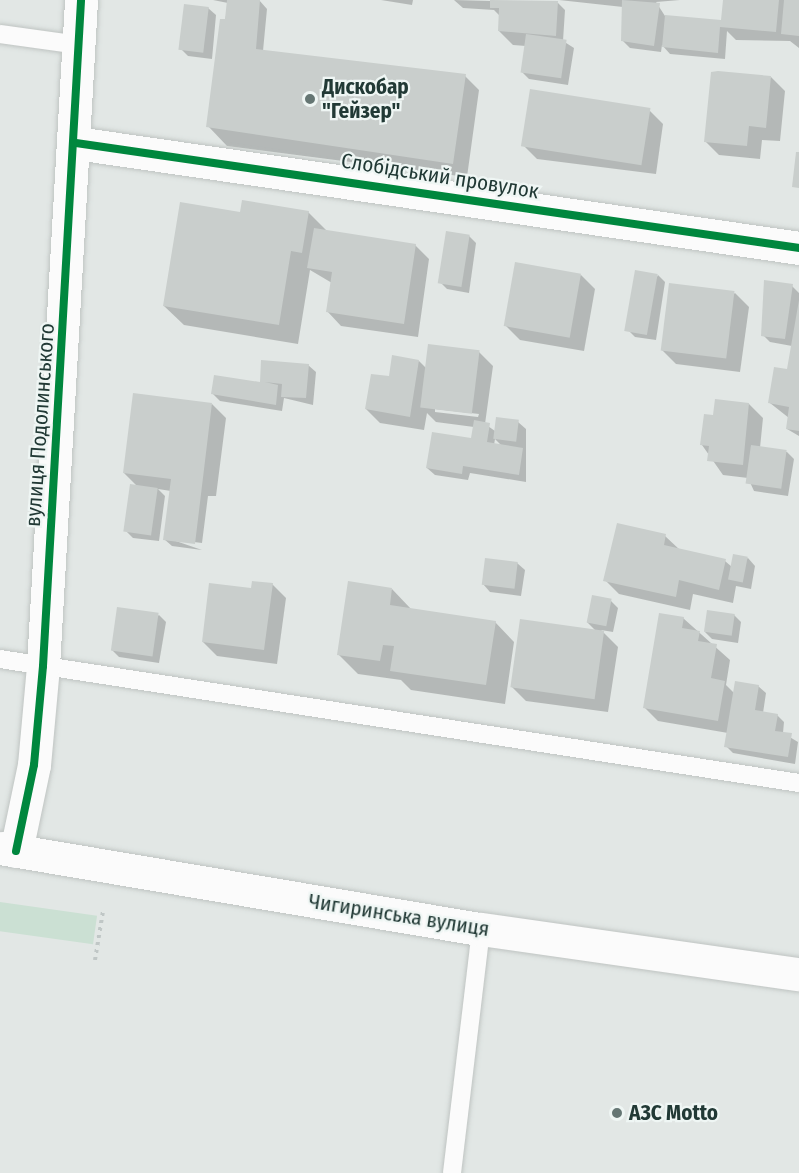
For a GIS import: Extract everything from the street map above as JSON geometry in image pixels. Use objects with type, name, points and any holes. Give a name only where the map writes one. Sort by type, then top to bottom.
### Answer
[{"type":"street","name":"вулиця Подолинського","points":[[8,850],[34,765],[44,666],[76,143],[81,0]]},
{"type":"street","name":"Слобідський провулок","points":[[76,143],[799,248]]},
{"type":"street","name":"Чигиринська вулиця","points":[[8,850],[481,929],[799,974]]},
{"type":"lane","points":[[0,34],[79,45]]},
{"type":"lane","points":[[0,659],[799,783]]},
{"type":"lane","points":[[452,1173],[481,929]]},
{"type":"path","points":[[95,960],[103,911]]},
{"type":"green space","points":[[0,902],[97,916],[93,944],[0,931]]},
{"type":"building","name":"Дискобар \"Гейзер\"","points":[[227,0],[260,0],[256,49],[466,74],[453,164],[206,127],[220,19],[225,19]]},
{"type":"building","points":[[490,0],[558,1],[556,36],[498,31],[499,8],[490,8]]},
{"type":"building","points":[[622,0],[660,3],[654,46],[621,41]]},
{"type":"building","points":[[723,0],[779,0],[776,32],[720,27],[718,53],[662,47],[665,15],[721,20]]},
{"type":"building","points":[[784,0],[799,0],[799,36],[781,34]]},
{"type":"building","points":[[184,4],[209,7],[203,53],[178,50]]},
{"type":"building","points":[[526,34],[567,40],[561,78],[521,73]]},
{"type":"building","points":[[711,72],[771,76],[766,128],[749,126],[747,146],[704,142]]},
{"type":"building","points":[[530,89],[650,108],[641,165],[521,146]]},
{"type":"building","points":[[796,152],[799,152],[799,188],[792,187]]},
{"type":"building","points":[[242,200],[309,211],[302,253],[291,251],[279,325],[163,306],[180,202],[240,212]]},
{"type":"building","points":[[314,228],[416,244],[404,324],[326,312],[332,272],[307,268]]},
{"type":"building","points":[[446,231],[470,235],[461,287],[438,283]]},
{"type":"building","points":[[515,262],[581,274],[570,338],[504,326]]},
{"type":"building","points":[[635,270],[658,274],[647,335],[624,331]]},
{"type":"building","points":[[764,280],[793,284],[785,339],[761,336]]},
{"type":"building","points":[[669,283],[735,291],[726,359],[661,350]]},
{"type":"building","points":[[799,300],[799,431],[786,429],[789,407],[768,403],[774,367],[787,369]]},
{"type":"building","points":[[428,344],[480,350],[472,414],[420,408]]},
{"type":"building","points":[[392,355],[419,360],[410,417],[365,409],[371,374],[389,376]]},
{"type":"building","points":[[261,360],[309,364],[306,398],[281,397],[282,384],[265,382],[278,385],[276,405],[211,394],[214,375],[260,382]]},
{"type":"building","points":[[133,393],[212,403],[195,544],[163,540],[171,479],[123,473]]},
{"type":"building","points":[[715,399],[749,403],[743,465],[707,461],[709,446],[700,445],[704,414],[713,415]]},
{"type":"building","points":[[496,417],[519,420],[516,442],[493,439]]},
{"type":"building","points":[[474,420],[490,423],[487,442],[523,448],[519,475],[463,466],[462,474],[426,468],[432,432],[471,438]]},
{"type":"building","points":[[751,445],[787,450],[781,489],[746,484]]},
{"type":"building","points":[[130,484],[158,488],[151,535],[123,532]]},
{"type":"building","points":[[617,523],[666,534],[664,545],[726,559],[719,590],[679,580],[676,597],[603,581]]},
{"type":"building","points":[[733,554],[748,557],[743,582],[728,580]]},
{"type":"building","points":[[485,558],[518,562],[514,589],[482,585]]},
{"type":"building","points":[[252,581],[273,583],[264,650],[202,642],[209,583],[251,588]]},
{"type":"building","points":[[348,581],[392,588],[390,605],[496,621],[486,685],[390,671],[394,646],[383,645],[380,661],[337,655]]},
{"type":"building","points":[[592,595],[612,599],[606,626],[587,622]]},
{"type":"building","points":[[117,607],[159,613],[152,656],[111,651]]},
{"type":"building","points":[[707,610],[735,614],[732,636],[704,632]]},
{"type":"building","points":[[659,613],[684,617],[682,628],[700,631],[698,641],[717,644],[711,678],[725,681],[718,721],[643,708]]},
{"type":"building","points":[[520,619],[604,631],[595,699],[510,687]]},
{"type":"building","points":[[735,681],[759,685],[755,710],[778,714],[775,731],[792,733],[788,757],[724,747]]},
{"type":"cycle path","points":[[16,851],[34,765],[43,666],[81,0]]},
{"type":"cycle path","points":[[76,143],[799,248]]},
{"type":"place","name":"Дискобар \"Гейзер\"","points":[[310,99]]},
{"type":"place","name":"АЗС Motto","points":[[617,1113]]}]
